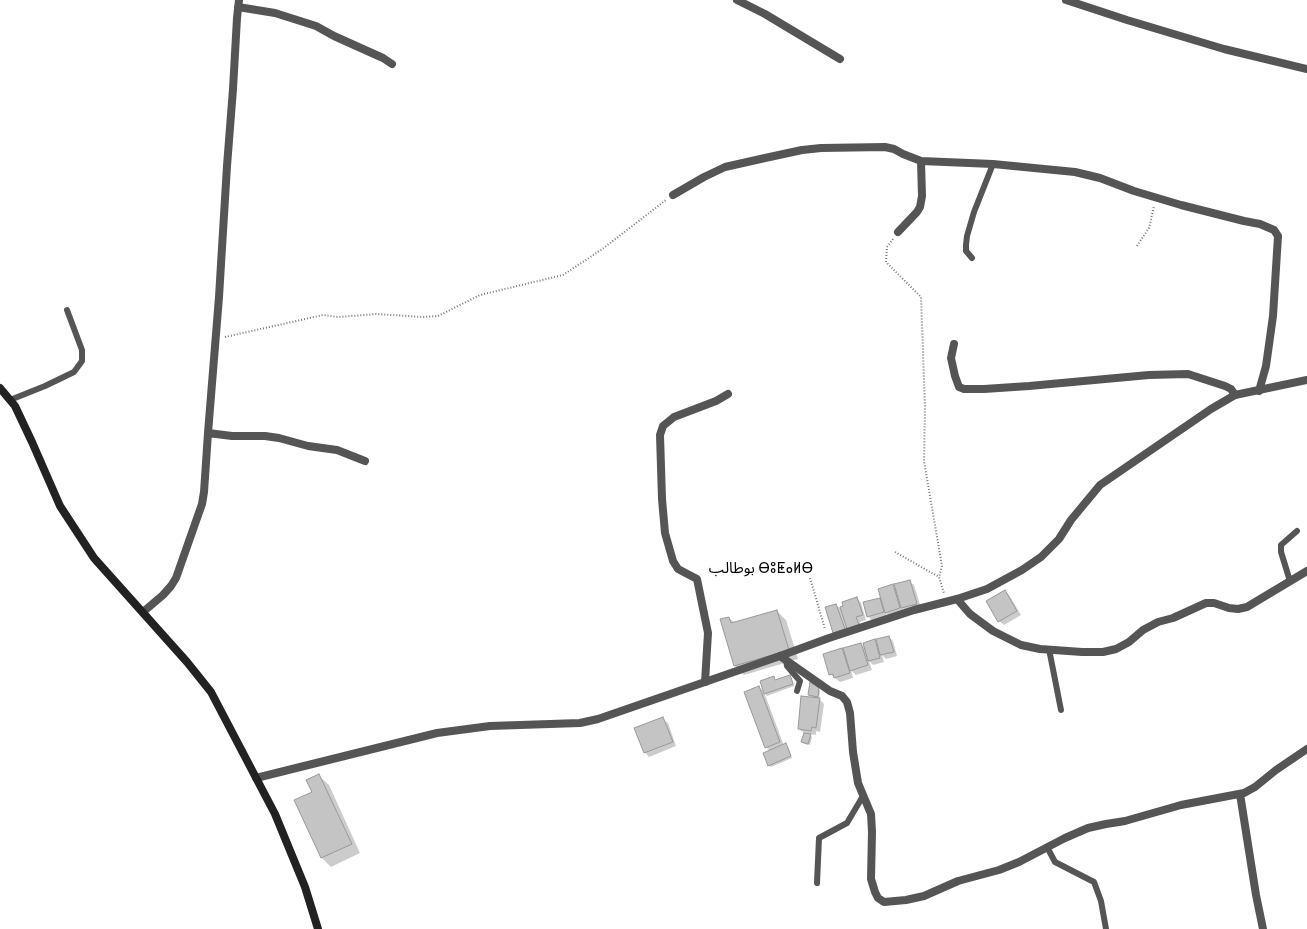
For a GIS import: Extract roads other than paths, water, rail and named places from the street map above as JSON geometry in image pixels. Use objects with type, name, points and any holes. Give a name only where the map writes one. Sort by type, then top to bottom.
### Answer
[{"type":"main road","points":[[0,388],[15,406],[60,506],[94,558],[187,662],[211,692],[275,814],[305,887],[318,929]]},
{"type":"street","points":[[737,0],[765,14],[840,59]]},
{"type":"street","points":[[1066,0],[1224,49],[1307,69]]},
{"type":"street","points":[[143,612],[171,586],[179,570],[185,548],[202,504],[204,492],[239,4],[316,26],[334,36],[383,58],[392,64]]},
{"type":"street","points":[[673,195],[704,177],[725,168],[802,150],[821,148],[885,147],[894,149],[921,161],[993,164],[1075,172],[1100,178],[1134,191],[1260,224],[1274,230],[1278,236],[1273,316],[1266,366],[1259,391]]},
{"type":"street","points":[[898,232],[920,207],[922,196],[921,161]]},
{"type":"street","points":[[954,344],[952,358],[955,376],[959,387],[964,389],[1022,387],[1149,375],[1188,374],[1225,386],[1231,389],[1235,395]]},
{"type":"street","points":[[256,778],[437,732],[490,726],[580,723],[598,720],[666,695],[783,658],[828,638],[914,610],[957,599],[987,589],[1022,570],[1041,557],[1059,539],[1071,520],[1100,484],[1211,409],[1235,395],[1307,380]]},
{"type":"street","points":[[705,682],[708,633],[697,579],[678,569],[672,561],[666,534],[662,499],[660,435],[663,426],[674,417],[716,402],[728,394]]},
{"type":"street","points":[[208,433],[232,436],[265,436],[279,438],[308,446],[337,450],[364,460]]},
{"type":"street","points":[[957,599],[970,614],[993,631],[1020,645],[1049,650],[1103,652],[1116,649],[1129,642],[1143,630],[1158,622],[1173,618],[1206,603],[1214,603],[1229,608],[1238,609],[1247,607],[1307,571]]},
{"type":"street","points":[[783,658],[830,691],[842,696],[847,702],[850,713],[858,783],[871,814],[871,879],[878,898],[884,902],[906,900],[924,896],[958,881],[999,870],[1019,862],[1088,828],[1125,821],[1181,805],[1244,793],[1255,787],[1276,770],[1307,749]]},
{"type":"street","points":[[1240,794],[1256,895],[1264,929]]},
{"type":"lane","points":[[972,258],[966,251],[967,236],[974,212],[993,164]]},
{"type":"lane","points":[[10,400],[74,372],[82,361],[82,350],[67,310]]},
{"type":"lane","points":[[1290,581],[1281,552],[1281,545],[1297,531]]},
{"type":"lane","points":[[1049,650],[1061,710]]},
{"type":"lane","points":[[783,658],[787,666],[800,682],[797,691]]},
{"type":"lane","points":[[818,883],[819,838],[847,823],[863,796]]},
{"type":"lane","points":[[1047,847],[1055,862],[1094,882],[1101,901],[1106,929]]},
{"type":"district","name":"بوطالب ⴱⵓⵟⴰⵍⴱ","points":[[761,569]]}]
